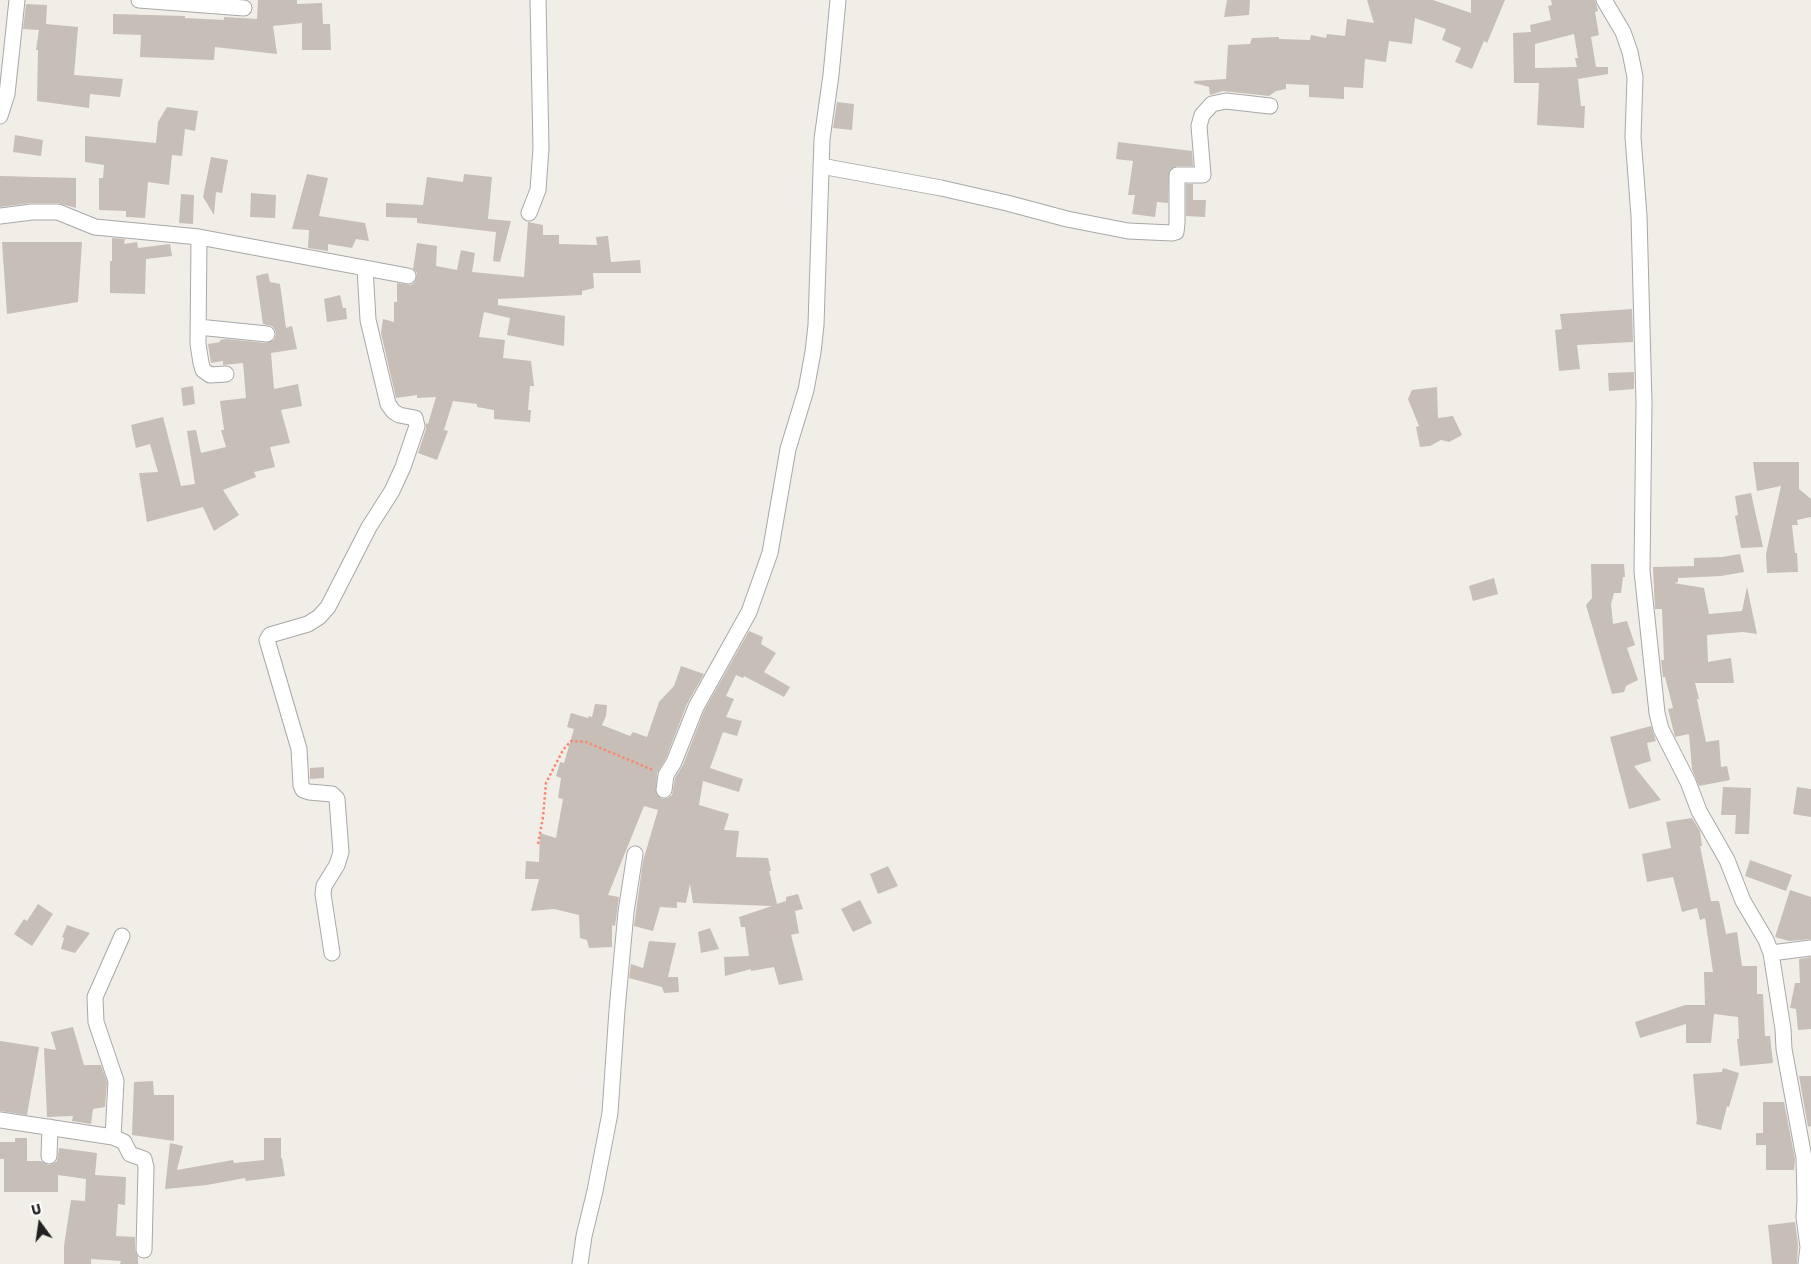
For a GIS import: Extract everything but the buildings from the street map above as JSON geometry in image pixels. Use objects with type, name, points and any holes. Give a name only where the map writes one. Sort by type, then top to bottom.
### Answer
[{"type":"street","points":[[0,116],[8,85],[17,0]]},
{"type":"street","points":[[139,0],[244,8]]},
{"type":"street","points":[[529,213],[538,190],[541,148],[538,0]]},
{"type":"street","points":[[665,783],[696,708],[749,612],[770,553],[788,449],[806,390],[813,352],[816,325],[822,138],[838,0]]},
{"type":"street","points":[[1604,0],[1623,32],[1630,52],[1634,78],[1633,137],[1639,216],[1644,403],[1642,571],[1657,713],[1661,729],[1684,774],[1699,810],[1727,860],[1743,901],[1766,940],[1771,953],[1783,1029],[1784,1049],[1804,1158],[1804,1217],[1808,1247],[1806,1264]]},
{"type":"street","points":[[821,166],[941,188],[1067,219],[1128,231],[1172,233],[1176,232],[1177,223],[1177,175],[1203,175],[1199,126],[1202,115],[1212,104],[1226,101],[1270,106]]},
{"type":"street","points":[[0,216],[32,212],[58,212],[95,227],[200,237],[408,276]]},
{"type":"street","points":[[200,237],[198,344],[203,370],[210,375],[226,374]]},
{"type":"street","points":[[332,953],[323,894],[324,886],[337,864],[341,852],[337,799],[332,794],[303,790],[300,782],[299,749],[267,640],[270,636],[308,624],[319,617],[328,607],[369,526],[392,491],[403,467],[417,426],[415,418],[399,415],[388,404],[368,320],[365,268]]},
{"type":"street","points":[[198,327],[267,334]]},
{"type":"street","points":[[580,1264],[584,1236],[610,1113],[626,912],[635,854]]},
{"type":"street","points":[[113,1137],[116,1081],[96,1022],[94,997],[122,936]]},
{"type":"street","points":[[1771,953],[1811,948]]},
{"type":"street","points":[[0,1120],[113,1137],[124,1142],[130,1154],[144,1159],[146,1167],[144,1250]]},
{"type":"street","points":[[49,1156],[50,1127]]},
{"type":"path","points":[[538,844],[546,783],[563,750],[571,741],[586,742],[665,783]]}]
